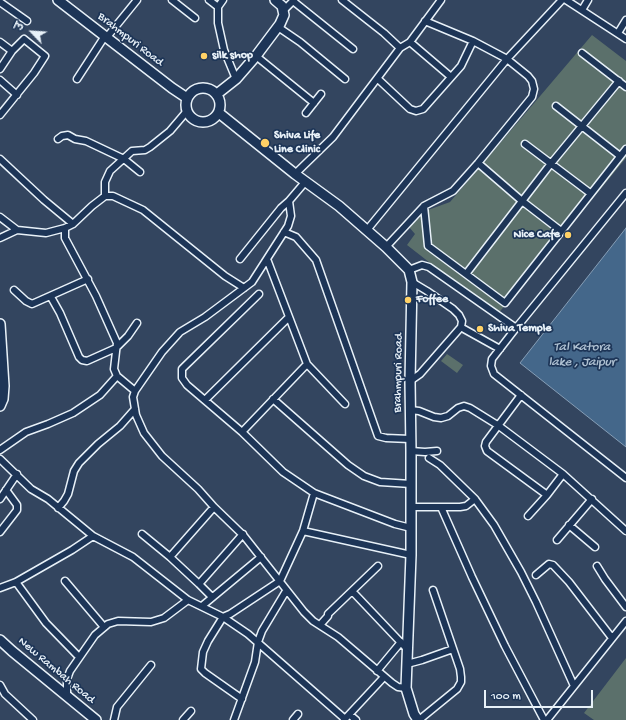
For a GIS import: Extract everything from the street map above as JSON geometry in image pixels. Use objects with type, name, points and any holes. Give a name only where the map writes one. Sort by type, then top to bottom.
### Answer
[{"type":"street","name":"Brahmpuri Road","points":[[58,0],[172,88],[188,98]]},
{"type":"street","points":[[77,79],[106,37],[137,0]]},
{"type":"street","points":[[172,0],[195,18]]},
{"type":"street","points":[[209,0],[218,7]]},
{"type":"street","points":[[223,0],[218,7],[218,23],[224,50],[236,79]]},
{"type":"street","points":[[217,94],[236,79],[278,27],[284,15],[282,6],[275,0]]},
{"type":"street","points":[[283,12],[293,0],[352,49]]},
{"type":"street","points":[[342,0],[384,33],[400,48]]},
{"type":"street","points":[[295,174],[333,137],[400,48],[410,42],[441,0]]},
{"type":"street","points":[[368,230],[507,59],[562,0]]},
{"type":"street","points":[[566,0],[626,39]]},
{"type":"street","points":[[582,10],[588,0]]},
{"type":"street","points":[[1,4],[27,21]]},
{"type":"street","points":[[618,33],[626,20]]},
{"type":"street","points":[[386,247],[424,206],[453,191],[478,163],[532,96],[534,88],[532,81],[528,76],[507,59],[473,41],[425,21]]},
{"type":"street","points":[[278,27],[300,42],[345,79]]},
{"type":"street","points":[[0,69],[12,51],[24,39],[45,56],[34,73],[0,115]]},
{"type":"street","points":[[378,79],[410,109],[416,111],[424,109],[461,66],[473,41]]},
{"type":"street","points":[[0,42],[12,51]]},
{"type":"street","points":[[410,42],[451,77]]},
{"type":"street","points":[[582,53],[626,87]]},
{"type":"street","points":[[256,56],[314,103]]},
{"type":"street","points":[[0,80],[17,94]]},
{"type":"street","points":[[466,274],[550,164],[618,81]]},
{"type":"street","points":[[201,88],[213,90],[217,94],[221,104],[219,113],[215,119],[209,122],[202,123],[195,121],[190,117],[187,111],[186,106],[188,98],[196,90],[201,88]]},
{"type":"street","points":[[306,113],[321,94]]},
{"type":"street","points":[[556,106],[620,156]]},
{"type":"street","points":[[105,196],[105,182],[110,171],[132,151],[145,150],[150,147],[170,131],[187,111]]},
{"type":"street","points":[[219,113],[295,174],[339,206],[368,230],[409,270],[422,265],[429,267],[516,328]]},
{"type":"street","points":[[58,138],[68,135],[74,139],[86,141],[124,159],[140,172]]},
{"type":"street","points":[[525,144],[590,193]]},
{"type":"street","points":[[424,206],[428,246],[505,303],[626,149]]},
{"type":"street","points":[[0,159],[44,200],[73,224]]},
{"type":"street","points":[[478,163],[522,201],[561,231]]},
{"type":"street","points":[[240,259],[281,208],[306,182]]},
{"type":"street","points":[[626,192],[516,328],[492,359],[491,366],[494,374],[626,478]]},
{"type":"street","points":[[0,238],[17,230],[46,233],[65,228],[73,224],[105,196],[113,196],[142,210],[225,276],[244,288]]},
{"type":"street","points":[[289,201],[291,216],[288,226],[252,282],[205,317],[180,332],[162,352],[135,392],[133,397],[136,415],[144,433],[158,450],[243,534],[280,581],[286,591],[304,612],[313,621],[338,637],[384,677],[398,686],[406,688]]},
{"type":"street","points":[[0,217],[17,230]]},
{"type":"street","points":[[65,228],[65,238],[88,280],[118,343],[116,348],[114,369],[117,376],[135,392]]},
{"type":"street","points":[[284,232],[296,237],[316,260],[378,436],[386,438],[410,439]]},
{"type":"street","points":[[267,259],[307,364],[345,404]]},
{"type":"street","name":"Brahmpuri Road","points":[[409,270],[412,282],[410,381],[411,555],[404,646],[407,664],[406,688],[414,714],[418,720]]},
{"type":"street","points":[[14,290],[26,301],[32,304],[88,280]]},
{"type":"street","points":[[410,381],[420,374],[461,327],[462,321],[453,310],[412,282]]},
{"type":"street","points":[[259,294],[182,369],[182,378],[242,432],[283,472],[314,493],[395,524],[411,528]]},
{"type":"street","points":[[51,297],[78,357],[82,360],[87,361],[116,348],[128,336],[137,323]]},
{"type":"street","points":[[205,400],[288,317]]},
{"type":"street","points":[[0,324],[4,386],[3,400],[0,406]]},
{"type":"street","points":[[464,329],[500,349]]},
{"type":"street","points":[[242,432],[307,364]]},
{"type":"street","points":[[0,450],[26,432],[73,413],[100,395],[117,376]]},
{"type":"street","points":[[521,395],[486,442],[485,446],[487,451],[547,495]]},
{"type":"street","points":[[273,399],[348,465],[364,476],[380,482],[411,484]]},
{"type":"street","points":[[410,410],[419,411],[441,418],[448,416],[458,408],[464,406],[470,408],[499,426],[563,474],[626,531]]},
{"type":"street","points":[[58,508],[68,494],[74,471],[79,463],[98,444],[120,426],[135,409]]},
{"type":"street","points":[[411,451],[437,451]]},
{"type":"street","points":[[429,458],[440,465],[475,499],[494,525],[536,602],[574,686]]},
{"type":"street","points":[[0,459],[31,489],[48,499],[93,536],[132,557],[188,600],[223,617],[248,634],[345,720],[384,677]]},
{"type":"street","points":[[0,499],[17,474]]},
{"type":"street","points":[[528,516],[563,474]]},
{"type":"street","points":[[0,532],[17,510],[18,505],[6,490]]},
{"type":"street","points":[[242,699],[201,669],[203,652],[223,617],[230,614],[280,581],[303,531],[314,493]]},
{"type":"street","points":[[411,507],[460,508],[466,506],[475,499]]},
{"type":"street","points":[[557,540],[592,499]]},
{"type":"street","points":[[170,557],[214,507]]},
{"type":"street","points":[[441,507],[505,646],[545,720],[626,621]]},
{"type":"street","points":[[569,525],[595,547]]},
{"type":"street","points":[[303,531],[411,555]]},
{"type":"street","points":[[142,534],[170,557],[212,597]]},
{"type":"street","points":[[199,584],[243,534]]},
{"type":"street","points":[[0,588],[16,582],[72,550],[93,536]]},
{"type":"street","points":[[202,606],[261,557]]},
{"type":"street","points":[[536,575],[549,564],[553,565],[569,582],[612,638]]},
{"type":"street","points":[[320,625],[328,614],[378,566]]},
{"type":"street","points":[[597,566],[626,606]]},
{"type":"street","points":[[65,581],[104,627]]},
{"type":"street","points":[[16,582],[46,623],[79,657]]},
{"type":"street","points":[[418,720],[457,689],[461,677],[460,669],[433,590]]},
{"type":"street","points":[[234,720],[255,662],[258,642],[262,631],[286,591]]},
{"type":"street","points":[[352,591],[404,646],[377,671]]},
{"type":"street","points":[[67,696],[67,678],[70,671],[95,635],[104,627],[108,624],[118,622],[151,622],[164,618],[188,600]]},
{"type":"street","name":"New Rambah Road","points":[[0,640],[96,720]]},
{"type":"street","points":[[407,664],[453,649]]},
{"type":"street","points":[[114,720],[117,708],[151,665]]},
{"type":"street","points":[[0,685],[5,694],[33,720]]},
{"type":"street","points":[[182,720],[191,712]]},
{"type":"street","points":[[293,720],[298,714]]},
{"type":"street","points":[[350,714],[356,720]]},
{"type":"green space","points":[[592,35],[626,61],[626,158],[497,315],[407,245],[415,234],[409,227],[428,210],[450,202]]},
{"type":"green space","points":[[447,354],[463,365],[457,373],[441,361]]},
{"type":"green space","points":[[626,658],[626,720],[594,720],[584,713]]},
{"type":"water","name":"Tal Katora lake , Jaipur","points":[[626,228],[626,447],[520,363]]},
{"type":"place","name":"silk shop","points":[[204,56]]},
{"type":"place","name":"Shiva Life Line Clinic","points":[[265,143]]},
{"type":"place","name":"Nice Cafe","points":[[568,235]]},
{"type":"place","name":"Foffee","points":[[408,300]]},
{"type":"place","name":"Shiva Temple","points":[[480,329]]}]
